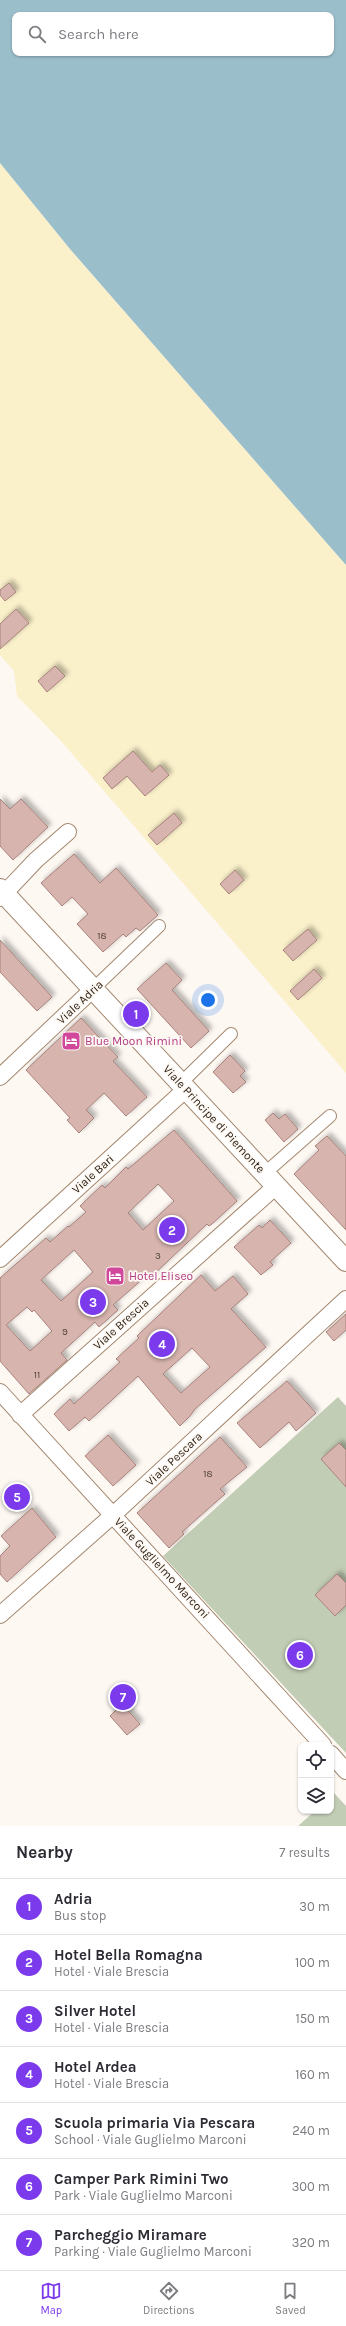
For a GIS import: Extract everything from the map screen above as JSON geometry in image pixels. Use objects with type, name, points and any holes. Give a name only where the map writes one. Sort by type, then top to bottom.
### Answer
[{"type":"street","points":[[1,894],[68,832]]},
{"type":"street","name":"Viale Principe di Piemonte","points":[[1,894],[93,989],[346,1261]]},
{"type":"street","name":"Viale Adria","points":[[0,1077],[159,926]]},
{"type":"street","name":"Viale Bari","points":[[0,1259],[183,1086],[231,1034]]},
{"type":"street","name":"Viale Brescia","points":[[20,1414],[270,1180],[330,1116]]},
{"type":"street","name":"Viale Pescara","points":[[0,1615],[113,1515],[346,1299]]},
{"type":"street","name":"Viale Guglielmo Marconi","points":[[0,1392],[320,1742]]},
{"type":"street","points":[[334,1757],[346,1771]]},
{"type":"green space","points":[[338,1397],[346,1406],[346,1753],[163,1556]]},
{"type":"green space","points":[[334,1793],[346,1806],[346,1826],[298,1826],[312,1814],[334,1814]]},
{"type":"sand","points":[[0,163],[70,249],[346,565],[346,1073],[61,741],[17,696],[14,671],[0,655]]},
{"type":"water","points":[[0,0],[346,0],[346,565],[70,249],[0,163]]},
{"type":"building","points":[[9,583],[16,592],[5,601],[0,595],[0,590]]},
{"type":"building","points":[[16,609],[29,623],[0,649],[0,624]]},
{"type":"building","points":[[55,666],[65,676],[47,692],[38,681]]},
{"type":"building","points":[[133,751],[152,772],[160,765],[169,775],[145,796],[127,776],[112,789],[103,778]]},
{"type":"building","points":[[0,799],[10,809],[21,799],[48,827],[13,860],[0,846]]},
{"type":"building","points":[[174,813],[182,823],[157,845],[148,835]]},
{"type":"building","points":[[74,854],[100,883],[116,868],[158,915],[140,931],[136,928],[126,937],[123,934],[103,952],[77,924],[88,914],[72,897],[62,906],[41,883]]},
{"type":"building","points":[[235,870],[244,880],[229,894],[220,884]]},
{"type":"building","points":[[308,929],[317,940],[293,961],[283,950]]},
{"type":"building","points":[[0,940],[52,997],[37,1011],[0,972]]},
{"type":"building","points":[[166,963],[182,980],[172,990],[209,1031],[191,1048],[137,989]]},
{"type":"building","points":[[314,969],[322,978],[298,1000],[290,991]]},
{"type":"building","points":[[81,1018],[118,1057],[113,1061],[147,1097],[126,1116],[104,1093],[86,1110],[94,1118],[79,1133],[67,1120],[70,1118],[26,1070]]},
{"type":"building","points":[[230,1055],[245,1071],[240,1076],[246,1082],[233,1093],[213,1072]]},
{"type":"building","points":[[273,1113],[279,1119],[285,1114],[298,1129],[284,1142],[265,1120]]},
{"type":"building","points":[[174,1130],[237,1201],[212,1224],[209,1226],[207,1224],[149,1279],[146,1276],[113,1305],[118,1310],[99,1327],[95,1322],[61,1353],[67,1360],[29,1394],[0,1361],[0,1278],[46,1238],[50,1242],[68,1226],[69,1227],[86,1212],[80,1206],[102,1185],[105,1188],[126,1167],[128,1169]],"holes":[[[158,1184],[174,1201],[143,1230],[128,1213]],[[74,1250],[93,1272],[61,1301],[41,1280]],[[27,1307],[32,1312],[34,1310],[52,1331],[30,1351],[6,1325]]]},
{"type":"building","points":[[327,1136],[346,1156],[346,1230],[294,1174],[319,1150],[315,1146]]},
{"type":"building","points":[[270,1220],[291,1243],[270,1262],[273,1265],[261,1275],[234,1247],[259,1225],[262,1228]]},
{"type":"building","points":[[201,1275],[215,1291],[233,1276],[248,1294],[231,1309],[266,1347],[195,1409],[180,1426],[138,1376],[89,1421],[85,1417],[69,1431],[54,1414],[70,1399],[74,1404],[120,1362],[116,1359],[139,1338],[137,1336]],"holes":[[[192,1348],[210,1367],[181,1393],[163,1374]]]},
{"type":"building","points":[[346,1314],[346,1330],[334,1341],[326,1332]]},
{"type":"building","points":[[287,1381],[316,1413],[296,1431],[289,1422],[260,1448],[237,1423]]},
{"type":"building","points":[[108,1435],[136,1465],[113,1486],[85,1456]]},
{"type":"building","points":[[220,1437],[247,1467],[220,1489],[225,1494],[182,1532],[184,1534],[169,1548],[137,1513]]},
{"type":"building","points":[[339,1443],[346,1450],[346,1487],[321,1459]]},
{"type":"building","points":[[32,1508],[56,1537],[7,1582],[0,1574],[0,1556],[10,1546],[1,1536]]},
{"type":"building","points":[[337,1574],[346,1583],[346,1605],[335,1616],[315,1595]]},
{"type":"building","points":[[122,1704],[140,1724],[127,1735],[110,1716]]},
{"type":"place","name":"Adria","points":[[136,1014]]},
{"type":"place","name":"Blue Moon Rimini","points":[[71,1041]]},
{"type":"place","name":"Hotel Bella Romagna","points":[[172,1230]]},
{"type":"place","name":"Hotel Eliseo","points":[[115,1276]]},
{"type":"place","name":"Silver Hotel","points":[[93,1302]]},
{"type":"place","name":"Hotel Ardea","points":[[162,1344]]},
{"type":"place","name":"Scuola primaria Via Pescara","points":[[17,1497]]},
{"type":"place","name":"Camper Park Rimini Two","points":[[300,1655]]},
{"type":"place","name":"Parcheggio Miramare","points":[[123,1697]]}]
